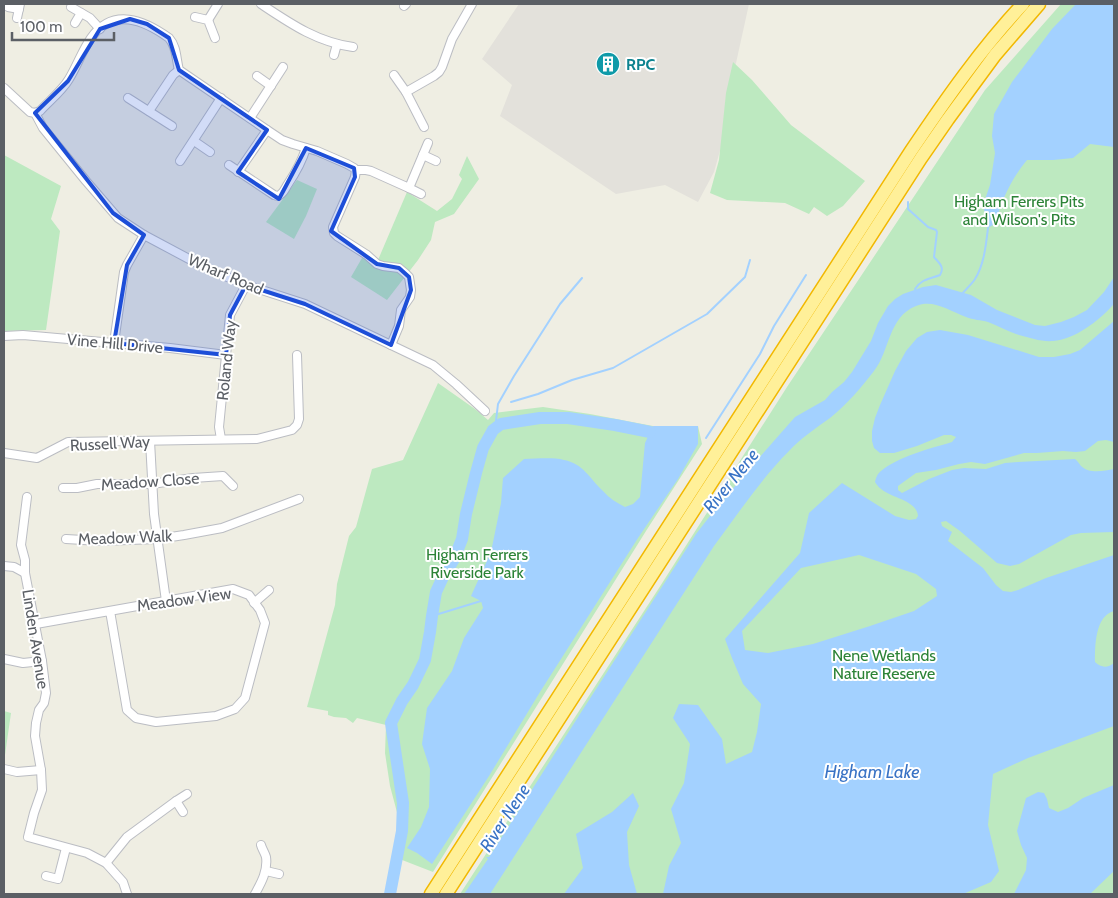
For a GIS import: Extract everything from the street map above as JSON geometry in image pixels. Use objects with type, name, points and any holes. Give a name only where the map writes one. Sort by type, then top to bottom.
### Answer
[{"type":"highway","points":[[431,894],[911,150],[950,93],[1023,4]]},
{"type":"highway","points":[[446,894],[921,158],[995,55],[1039,4]]},
{"type":"street","points":[[208,20],[218,4]]},
{"type":"street","points":[[261,4],[288,22],[315,36],[336,44],[353,47]]},
{"type":"street","points":[[406,92],[439,72],[452,39],[472,4]]},
{"type":"street","points":[[8,7],[19,6],[17,18]]},
{"type":"street","points":[[71,6],[90,18],[100,29]]},
{"type":"street","points":[[75,23],[81,13]]},
{"type":"street","points":[[35,113],[40,111],[68,81],[91,38],[100,29],[110,22],[133,16],[161,32],[172,42],[179,70],[282,140],[317,151],[356,170],[371,171],[421,194]]},
{"type":"street","points":[[195,17],[208,20]]},
{"type":"street","points":[[208,20],[215,38]]},
{"type":"street","points":[[334,55],[336,44]]},
{"type":"street","points":[[250,118],[283,67]]},
{"type":"street","points":[[149,111],[172,75],[179,70]]},
{"type":"street","points":[[394,74],[406,92],[424,128]]},
{"type":"street","points":[[257,76],[271,86]]},
{"type":"street","name":"Wharf Road","points":[[4,88],[30,112],[35,113],[43,128],[118,218],[144,235],[204,267],[246,285],[305,304],[433,365],[485,411]]},
{"type":"street","points":[[128,98],[172,126]]},
{"type":"street","points":[[180,161],[221,98]]},
{"type":"street","points":[[238,172],[268,130]]},
{"type":"street","points":[[194,141],[210,152]]},
{"type":"street","points":[[409,188],[428,143]]},
{"type":"street","points":[[228,165],[277,196],[281,195],[295,174],[306,148]]},
{"type":"street","points":[[423,155],[436,161]]},
{"type":"street","points":[[356,170],[355,177],[333,230],[337,236],[367,255],[377,264],[399,268],[409,277],[410,297],[401,310],[399,326],[391,345]]},
{"type":"street","points":[[114,343],[124,272],[144,235]]},
{"type":"street","name":"Roland Way","points":[[221,439],[219,427],[230,315],[246,285]]},
{"type":"street","name":"Vine Hill Drive","points":[[4,336],[23,335],[226,355]]},
{"type":"street","name":"Russell Way","points":[[4,453],[37,458],[68,442],[257,439],[292,430],[297,426],[299,419],[297,355]]},
{"type":"street","points":[[150,441],[154,514],[166,601]]},
{"type":"street","name":"Meadow Close","points":[[63,488],[77,488],[96,484],[152,484],[223,476],[233,486]]},
{"type":"street","name":"Linden Avenue","points":[[27,497],[21,545],[25,560],[24,573],[36,624],[46,693],[44,703],[39,710],[35,736],[41,770],[42,790],[28,836],[87,853],[106,863],[123,882],[127,894]]},
{"type":"street","name":"Meadow Walk","points":[[66,539],[100,541],[158,539],[222,528],[299,500]]},
{"type":"street","points":[[4,566],[14,567],[24,573]]},
{"type":"street","name":"Meadow View","points":[[36,624],[234,589],[249,595],[260,610],[264,624],[245,698],[235,709],[216,716],[156,722],[136,718],[127,710],[110,611]]},
{"type":"street","name":"Meadow View","points":[[254,603],[269,590]]},
{"type":"street","points":[[4,659],[24,663],[42,660]]},
{"type":"street","points":[[4,769],[17,772],[41,770]]},
{"type":"street","points":[[106,863],[127,837],[187,794]]},
{"type":"street","points":[[176,802],[183,812]]},
{"type":"street","points":[[255,894],[266,871],[266,857],[261,845]]},
{"type":"street","points":[[46,876],[58,879],[66,848]]},
{"type":"street","points":[[266,871],[279,874]]},
{"type":"highlighted area","points":[[130,19],[147,24],[169,38],[179,70],[267,130],[238,172],[279,199],[306,148],[354,168],[355,177],[331,231],[377,264],[399,268],[409,277],[411,290],[391,345],[305,304],[246,285],[230,315],[226,355],[114,343],[127,265],[144,235],[113,213],[35,113],[68,81],[100,29]]},
{"type":"shaded area","points":[[519,4],[749,4],[726,98],[721,147],[714,172],[698,202],[665,185],[616,194],[500,116],[512,85],[482,59]]},
{"type":"green space","name":"Nene Wetlands Nature Reserve","points":[[1061,4],[1114,4],[1114,894],[460,894],[787,387],[985,90]]},
{"type":"green space","points":[[733,62],[752,80],[791,125],[865,181],[843,206],[827,216],[814,207],[809,214],[785,203],[727,200],[710,193],[719,160],[726,93]]},
{"type":"green space","points":[[4,155],[61,186],[51,219],[60,231],[46,330],[4,331]]},
{"type":"green space","points":[[467,156],[479,179],[454,214],[435,222],[431,240],[387,300],[351,277],[362,258],[378,260],[407,192],[437,211],[452,199],[462,179],[459,175]]},
{"type":"green space","points":[[297,180],[317,189],[294,239],[266,222]]},
{"type":"green space","name":"Higham Ferrers Riverside Park","points":[[438,383],[488,420],[494,413],[543,407],[653,426],[698,426],[702,444],[433,872],[397,858],[402,831],[390,786],[385,753],[386,725],[357,718],[353,723],[346,718],[328,715],[328,711],[307,707],[335,605],[337,584],[349,536],[356,527],[372,469],[403,460]]},
{"type":"green space","points":[[4,711],[11,713],[4,762]]},
{"type":"water","points":[[1076,4],[1114,4],[1114,147],[1090,144],[1073,158],[1027,160],[1008,190],[996,223],[988,228],[983,205],[990,185],[995,153],[992,136],[994,114],[1012,82],[1052,29]]},
{"type":"water","points":[[1114,277],[1113,305],[1086,328],[1061,340],[1045,341],[1015,334],[988,322],[969,318],[935,305],[923,304],[907,311],[895,326],[879,363],[864,384],[836,413],[798,442],[778,462],[714,546],[490,894],[464,894],[488,859],[486,857],[489,857],[696,534],[746,473],[746,469],[750,468],[795,417],[825,400],[844,382],[871,341],[878,323],[888,306],[895,299],[923,287],[936,285],[971,295],[997,310],[1035,325],[1045,326],[1061,322],[1087,310],[1104,292]]},
{"type":"water","name":"Higham Lake","points":[[1114,321],[1114,442],[1098,441],[1085,451],[1024,453],[985,464],[971,462],[916,473],[898,486],[898,490],[902,493],[952,470],[964,468],[986,469],[1005,463],[1075,459],[1084,469],[1097,471],[1114,469],[1114,532],[1071,535],[1019,564],[1010,566],[997,563],[960,531],[946,521],[941,522],[942,526],[952,532],[948,541],[983,568],[1003,591],[1011,592],[1018,590],[1046,578],[1114,555],[1114,611],[1103,619],[1097,632],[1095,662],[1104,667],[1114,663],[1114,726],[1028,758],[993,774],[988,825],[999,871],[991,882],[963,894],[663,894],[669,866],[681,843],[671,809],[684,783],[690,744],[673,718],[679,704],[698,705],[722,739],[726,764],[752,752],[761,704],[743,684],[725,639],[800,553],[809,513],[842,483],[895,516],[909,520],[916,519],[918,516],[913,506],[879,488],[875,482],[877,476],[896,461],[952,442],[956,437],[944,435],[894,453],[880,453],[874,448],[872,431],[875,418],[895,371],[906,351],[917,338],[927,332],[940,330],[968,335],[1039,357],[1054,357],[1080,350]],"holes":[[[859,555],[916,574],[936,589],[937,596],[914,611],[813,644],[768,653],[745,650],[742,631],[801,568]]]},
{"type":"water","points":[[653,426],[698,426],[698,444],[678,479],[638,538],[432,864],[407,848],[421,827],[429,807],[430,769],[422,744],[427,708],[452,671],[464,638],[483,608],[481,601],[471,596],[491,552],[501,503],[503,478],[524,459],[549,458],[564,460],[581,468],[608,496],[625,507],[633,504],[640,497],[645,443]]},
{"type":"water","points":[[1114,785],[1114,871],[1090,894],[1014,894],[1026,870],[1027,858],[1017,831],[1026,798],[1038,792],[1044,793],[1049,808],[1058,812],[1083,798]]},
{"type":"water","points":[[633,793],[639,806],[627,832],[629,865],[637,894],[564,894],[583,868],[576,834],[612,812]]},
{"type":"waterway","points":[[908,202],[908,209],[928,227],[936,230],[934,257],[941,265],[942,270],[940,275],[923,281],[915,289]]},
{"type":"waterway","points":[[962,294],[975,279],[981,268],[988,228]]},
{"type":"waterway","points":[[511,402],[538,394],[572,380],[613,368],[707,314],[745,277],[750,260]]},
{"type":"waterway","points":[[706,438],[760,354],[774,326],[806,275]]},
{"type":"waterway","points":[[495,429],[498,404],[514,376],[560,304],[582,278]]},
{"type":"waterway","points":[[390,894],[402,831],[403,803],[391,723],[425,660],[436,592],[454,559],[462,539],[466,514],[483,448],[493,430],[501,424],[540,418],[568,418],[650,432]]},
{"type":"waterway","points":[[432,616],[481,601]]},
{"type":"place","name":"RPC","points":[[608,64]]},
{"type":"park label","name":"Higham Ferrers Pits and Wilson's Pits","points":[[1019,210]]},
{"type":"water label","name":"River Nene","points":[[731,481]]},
{"type":"water label","name":"River Nene","points":[[505,818]]}]
